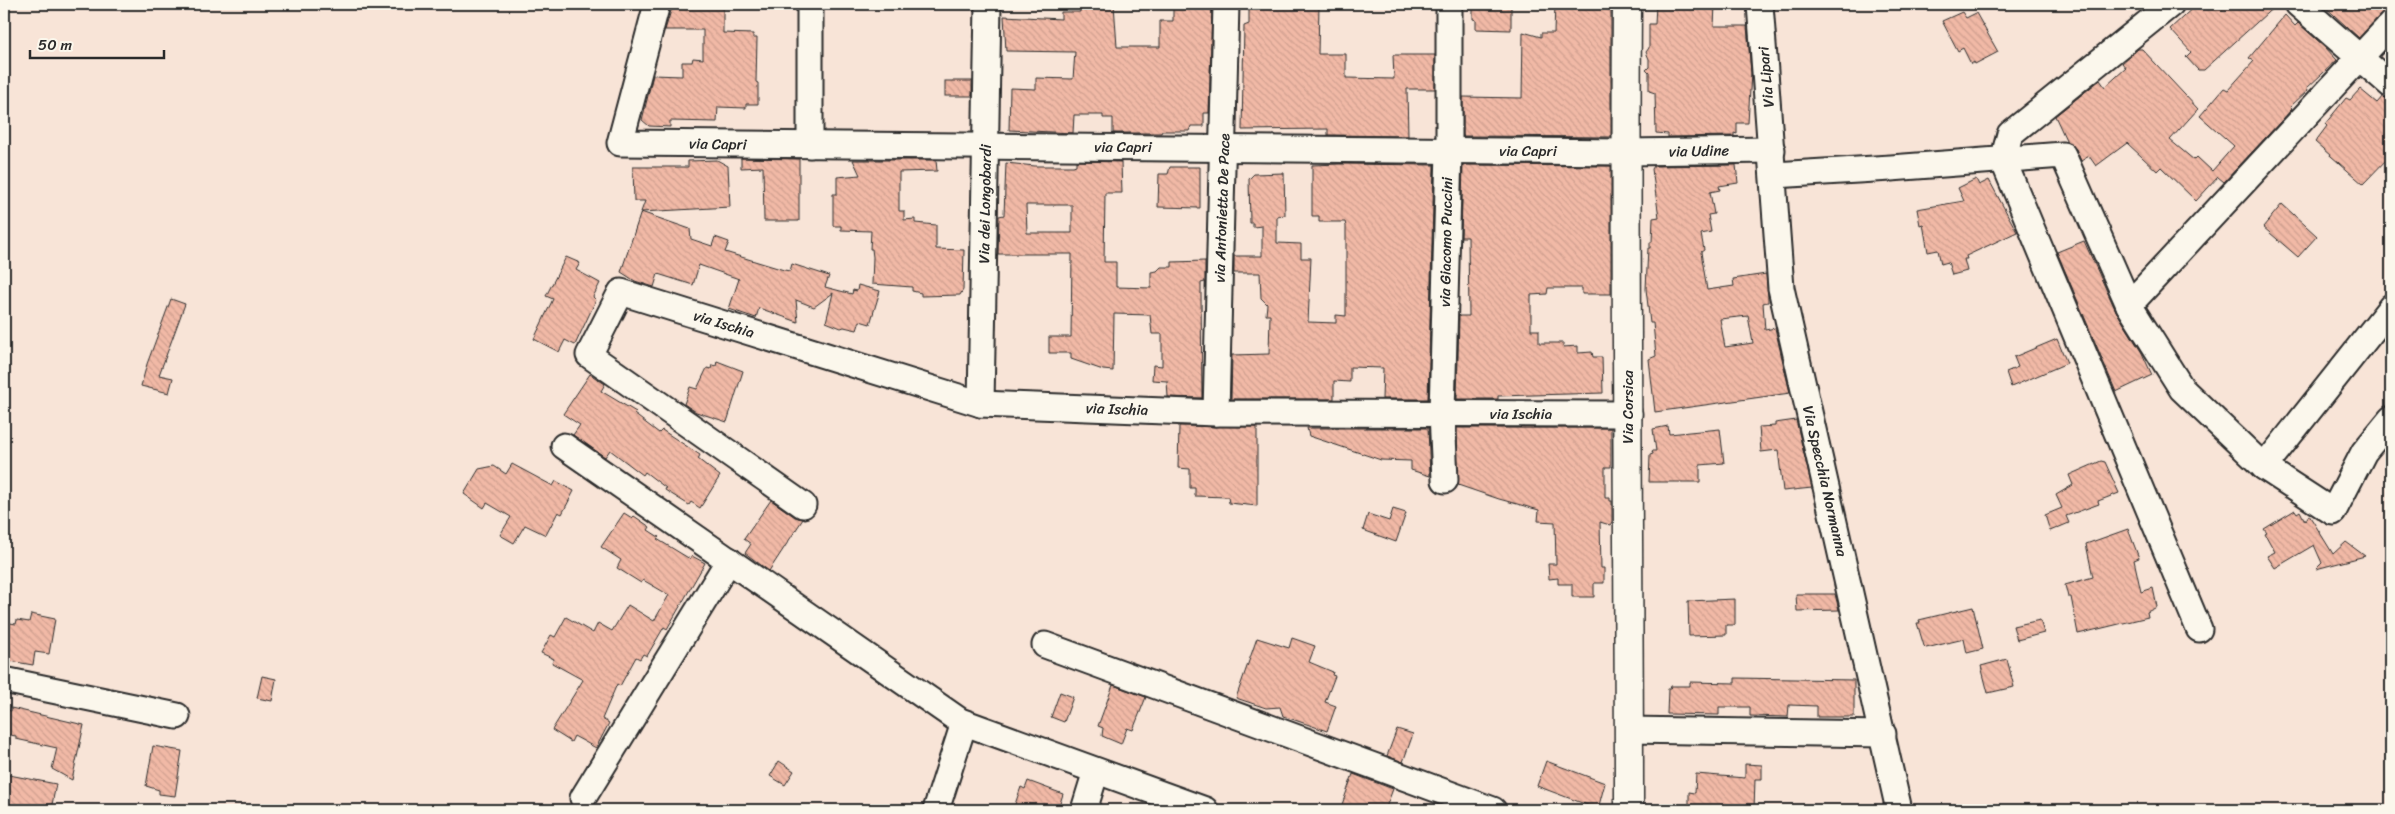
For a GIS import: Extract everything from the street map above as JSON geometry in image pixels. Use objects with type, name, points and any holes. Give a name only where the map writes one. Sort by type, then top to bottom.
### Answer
[{"type":"main road","name":"Via Corsica","points":[[1627,4],[1629,810]]},
{"type":"street","name":"via Capri","points":[[657,4],[620,143],[1626,152]]},
{"type":"street","points":[[810,4],[810,144]]},
{"type":"street","name":"Via dei Longobardi","points":[[981,404],[988,4]]},
{"type":"street","name":"via Antonietta De Pace","points":[[1216,413],[1224,148],[1226,4]]},
{"type":"street","name":"via Giacomo Puccini","points":[[1445,480],[1442,414],[1449,150],[1449,4]]},
{"type":"street","name":"Via Lipari","points":[[1760,4],[1772,150]]},
{"type":"street","points":[[2171,4],[2010,134],[2003,160],[2199,629]]},
{"type":"street","points":[[2298,4],[2391,85]]},
{"type":"street","points":[[2129,305],[2391,24]]},
{"type":"street","name":"via Udine","points":[[1626,152],[1772,150]]},
{"type":"street","name":"Via Specchia Normanna","points":[[1772,150],[1781,288],[1899,810]]},
{"type":"street","points":[[1774,175],[2063,155],[2129,305],[2182,389],[2264,467],[2333,512],[2364,452],[2391,419]]},
{"type":"street","name":"via Ischia","points":[[803,505],[589,355],[621,292],[981,404],[1216,413],[1629,414]]},
{"type":"street","points":[[2264,467],[2391,307]]},
{"type":"street","points":[[564,446],[964,723],[1205,810]]},
{"type":"street","points":[[583,798],[729,560]]},
{"type":"street","points":[[1045,645],[1493,810]]},
{"type":"street","points":[[4,680],[177,716]]},
{"type":"street","points":[[936,810],[964,723]]},
{"type":"street","points":[[1629,730],[1883,734]]},
{"type":"street","points":[[1084,810],[1096,771]]},
{"type":"building","points":[[673,4],[723,4],[723,33],[753,34],[753,38],[757,38],[756,82],[758,83],[758,104],[746,104],[746,108],[718,107],[717,122],[670,121],[670,127],[649,126],[642,120],[653,75],[682,76],[682,62],[692,62],[693,58],[703,59],[703,30],[665,30]]},
{"type":"building","points":[[1079,4],[1114,4],[1117,47],[1160,47],[1160,21],[1173,21],[1173,7],[1212,7],[1209,113],[1204,113],[1204,126],[1191,126],[1189,131],[1113,133],[1113,118],[1103,118],[1103,115],[1074,115],[1073,133],[1009,130],[1010,88],[1036,89],[1036,78],[1073,79],[1075,52],[1006,51],[1004,16],[1061,19],[1061,12],[1080,12]]},
{"type":"building","points":[[1319,4],[1318,54],[1346,54],[1346,78],[1394,79],[1393,55],[1435,55],[1435,89],[1407,89],[1408,136],[1328,135],[1328,129],[1242,130],[1244,26],[1249,24],[1249,9],[1256,9],[1256,5]]},
{"type":"building","points":[[1473,4],[1511,4],[1511,30],[1476,29],[1476,20],[1473,19]]},
{"type":"building","points":[[1555,4],[1611,4],[1611,137],[1463,136],[1463,97],[1522,98],[1523,32],[1541,37],[1541,33],[1554,33]]},
{"type":"building","points":[[1656,4],[1713,4],[1715,5],[1714,26],[1747,26],[1751,73],[1748,123],[1737,123],[1737,134],[1734,133],[1734,136],[1668,137],[1668,134],[1656,133],[1655,93],[1649,91],[1649,73],[1646,70],[1649,67],[1649,59],[1646,52],[1649,48],[1649,24],[1655,24]]},
{"type":"building","points":[[2197,4],[2277,4],[2204,70],[2198,70],[2186,57],[2191,52],[2170,29]]},
{"type":"building","points":[[2322,4],[2391,4],[2359,38]]},
{"type":"building","points":[[1962,12],[1966,18],[1976,13],[1998,52],[1975,64],[1974,62],[1971,64],[1963,48],[1958,51],[1942,21]]},
{"type":"building","points":[[2285,15],[2295,26],[2298,23],[2337,60],[2307,88],[2308,90],[2290,107],[2292,109],[2224,182],[2218,177],[2196,201],[2161,167],[2157,171],[2127,143],[2096,166],[2089,156],[2081,161],[2076,149],[2067,142],[2055,116],[2100,80],[2105,87],[2126,68],[2122,63],[2138,49],[2142,49],[2198,109],[2170,140],[2194,160],[2197,157],[2212,171],[2234,146],[2200,116],[2224,88],[2228,90],[2254,61],[2249,58]]},
{"type":"building","points":[[945,81],[972,81],[972,96],[945,96]]},
{"type":"building","points":[[2360,89],[2377,103],[2383,96],[2391,99],[2391,155],[2363,184],[2315,142],[2327,126],[2325,124],[2346,98],[2350,100]]},
{"type":"building","points":[[741,158],[799,159],[799,221],[764,221],[763,167],[741,168]]},
{"type":"building","points":[[717,160],[728,166],[730,207],[641,212],[645,201],[634,201],[633,167],[688,167],[688,161]]},
{"type":"building","points":[[853,160],[936,160],[937,171],[899,172],[899,211],[904,211],[904,220],[915,219],[915,223],[936,225],[936,249],[964,250],[963,290],[960,295],[921,296],[921,293],[912,291],[912,287],[872,284],[873,257],[872,249],[870,249],[871,231],[841,230],[841,226],[833,226],[833,194],[837,194],[837,177],[860,175]]},
{"type":"building","points":[[1076,161],[1121,162],[1122,193],[1105,193],[1104,262],[1116,262],[1116,287],[1151,288],[1151,272],[1157,271],[1161,267],[1172,267],[1172,262],[1205,261],[1205,282],[1201,283],[1202,398],[1168,397],[1167,381],[1152,380],[1153,365],[1162,366],[1162,334],[1152,334],[1150,315],[1114,314],[1113,371],[1103,370],[1071,359],[1071,353],[1049,353],[1049,337],[1071,337],[1072,254],[998,254],[999,216],[1004,215],[1006,163],[1035,166],[1076,165]],"holes":[[[1026,205],[1072,205],[1072,233],[1027,233]]]},
{"type":"building","points":[[1312,165],[1434,165],[1428,399],[1382,399],[1383,368],[1350,367],[1350,382],[1334,381],[1334,399],[1231,399],[1232,355],[1269,354],[1270,315],[1266,315],[1267,304],[1261,298],[1260,273],[1234,273],[1234,256],[1262,256],[1262,226],[1253,227],[1253,223],[1250,223],[1249,179],[1254,174],[1284,173],[1285,215],[1277,216],[1277,243],[1301,244],[1301,258],[1311,258],[1308,322],[1336,323],[1336,315],[1346,316],[1346,226],[1345,222],[1319,222],[1319,216],[1312,216]]},
{"type":"building","points":[[1463,165],[1611,166],[1611,294],[1582,294],[1582,288],[1548,288],[1547,294],[1531,295],[1531,330],[1539,330],[1539,343],[1563,343],[1563,347],[1578,346],[1578,353],[1592,352],[1593,357],[1602,357],[1603,393],[1498,396],[1498,399],[1457,399],[1459,316],[1469,316],[1468,237],[1461,237]]},
{"type":"building","points":[[1736,165],[1738,183],[1719,186],[1720,190],[1710,192],[1714,214],[1708,215],[1711,232],[1701,234],[1704,250],[1701,252],[1707,290],[1734,286],[1733,279],[1766,274],[1768,302],[1763,303],[1765,330],[1775,328],[1790,393],[1655,412],[1649,359],[1656,356],[1653,323],[1650,323],[1646,289],[1648,248],[1650,248],[1650,242],[1652,242],[1653,218],[1659,217],[1652,169],[1654,166]],"holes":[[[1748,316],[1753,343],[1725,347],[1720,319]]]},
{"type":"building","points":[[1170,167],[1200,167],[1200,208],[1158,207],[1159,174],[1168,174]]},
{"type":"building","points":[[1976,179],[1979,185],[1989,180],[2017,232],[1966,256],[1967,259],[1964,259],[1967,271],[1952,275],[1948,262],[1941,264],[1938,250],[1928,252],[1923,224],[1920,225],[1917,209],[1964,201],[1958,188]]},
{"type":"building","points":[[2282,204],[2317,236],[2298,257],[2263,227]]},
{"type":"building","points":[[641,212],[690,229],[691,239],[712,246],[715,237],[729,242],[725,252],[784,270],[790,271],[792,264],[829,276],[825,287],[852,294],[853,290],[857,291],[858,285],[880,291],[870,324],[860,321],[857,330],[841,328],[826,322],[833,293],[814,307],[796,300],[798,322],[759,308],[756,318],[729,309],[739,279],[699,265],[693,285],[658,274],[654,287],[635,281],[621,272]]},
{"type":"building","points":[[2084,241],[2116,311],[2142,353],[2152,375],[2116,392],[2057,252]]},
{"type":"building","points":[[566,257],[580,263],[576,270],[600,283],[593,297],[596,300],[575,345],[565,340],[559,352],[534,339],[553,299],[546,296]]},
{"type":"building","points":[[171,299],[185,304],[159,375],[173,378],[169,393],[141,386]]},
{"type":"building","points":[[2057,339],[2067,363],[2011,387],[2006,372],[2018,367],[2014,357]]},
{"type":"building","points":[[717,361],[743,371],[727,422],[696,412],[684,404],[690,387],[697,389],[707,368],[711,369],[712,365],[716,366]]},
{"type":"building","points":[[590,374],[605,384],[601,391],[636,412],[634,414],[659,433],[662,430],[700,455],[698,459],[720,476],[700,508],[691,502],[689,505],[665,490],[666,488],[645,472],[643,475],[610,450],[605,457],[573,435],[580,425],[563,414]]},
{"type":"building","points":[[1796,420],[1812,488],[1783,491],[1778,450],[1761,452],[1759,427],[1775,426],[1775,423]]},
{"type":"building","points":[[1179,426],[1257,427],[1257,506],[1229,503],[1228,497],[1195,496],[1195,488],[1190,488],[1190,469],[1178,468]]},
{"type":"building","points":[[1668,426],[1669,434],[1720,429],[1724,463],[1700,465],[1700,482],[1649,482],[1650,455],[1653,454],[1652,451],[1656,451],[1653,429]]},
{"type":"building","points":[[1307,428],[1428,428],[1430,476],[1411,470],[1411,461],[1381,460],[1309,436]]},
{"type":"building","points":[[1457,428],[1611,428],[1611,467],[1605,467],[1605,498],[1610,498],[1610,501],[1612,501],[1612,522],[1610,525],[1600,522],[1601,568],[1604,568],[1604,583],[1594,583],[1594,597],[1572,597],[1572,584],[1558,584],[1558,578],[1549,579],[1548,564],[1556,564],[1555,522],[1538,521],[1539,510],[1458,485]]},
{"type":"building","points":[[2101,461],[2105,462],[2119,493],[2098,501],[2099,504],[2066,516],[2069,523],[2050,531],[2045,515],[2062,508],[2056,495],[2073,485],[2069,475]]},
{"type":"building","points":[[512,464],[553,486],[556,481],[574,491],[562,514],[558,512],[546,535],[525,525],[514,543],[500,535],[511,517],[487,503],[484,508],[464,494],[479,469],[494,466],[506,474]]},
{"type":"building","points":[[771,500],[795,517],[803,519],[769,571],[745,553],[751,544],[744,539]]},
{"type":"building","points":[[1393,509],[1406,513],[1396,542],[1363,530],[1368,514],[1389,521]]},
{"type":"building","points":[[2295,510],[2297,513],[2300,511],[2305,521],[2309,515],[2333,554],[2346,542],[2365,556],[2316,569],[2322,563],[2314,545],[2275,568],[2267,556],[2275,552],[2264,529]]},
{"type":"building","points":[[624,513],[632,518],[634,516],[650,527],[648,530],[659,537],[657,539],[690,559],[692,556],[705,563],[667,629],[664,627],[647,656],[643,654],[640,659],[636,657],[620,686],[617,684],[602,719],[609,723],[596,748],[574,736],[571,742],[552,730],[583,680],[552,663],[554,659],[541,653],[551,635],[555,637],[566,617],[593,633],[598,623],[612,631],[628,605],[654,621],[669,595],[643,580],[641,583],[617,568],[621,560],[601,547]]},
{"type":"building","points":[[2128,529],[2139,558],[2134,560],[2141,592],[2153,588],[2157,607],[2147,612],[2148,617],[2078,634],[2071,597],[2068,597],[2065,585],[2093,577],[2086,544]]},
{"type":"building","points":[[1796,594],[1835,594],[1839,610],[1797,611]]},
{"type":"building","points":[[1735,599],[1735,625],[1726,625],[1726,635],[1689,636],[1688,601]]},
{"type":"building","points":[[1973,607],[1983,649],[1967,653],[1964,639],[1926,648],[1924,646],[1917,623],[1920,623],[1919,620]]},
{"type":"building","points":[[31,614],[55,619],[49,654],[35,652],[33,665],[4,660],[4,622],[16,624],[17,620],[29,622]]},
{"type":"building","points":[[2040,620],[2044,633],[2017,640],[2013,626]]},
{"type":"building","points":[[1257,638],[1289,648],[1292,638],[1315,646],[1309,662],[1333,672],[1332,675],[1335,676],[1325,702],[1336,706],[1327,731],[1283,716],[1280,707],[1266,708],[1236,698]]},
{"type":"building","points":[[2007,659],[2014,687],[1988,693],[1981,666]]},
{"type":"building","points":[[262,676],[276,679],[272,701],[257,698]]},
{"type":"building","points":[[1735,678],[1854,680],[1854,717],[1817,717],[1817,706],[1789,705],[1788,717],[1750,716],[1750,707],[1719,707],[1719,715],[1667,714],[1668,689],[1671,686],[1690,686],[1690,682],[1735,683]]},
{"type":"building","points":[[1113,685],[1146,697],[1133,730],[1127,728],[1121,744],[1102,736],[1103,728],[1098,726]]},
{"type":"building","points":[[1060,692],[1073,697],[1064,722],[1051,717]]},
{"type":"building","points":[[11,708],[84,725],[72,780],[52,769],[57,748],[16,739],[16,736],[4,734],[6,710],[11,711]]},
{"type":"building","points":[[1397,729],[1413,734],[1403,762],[1387,756]]},
{"type":"building","points":[[153,746],[182,751],[175,796],[159,794],[159,790],[146,786]]},
{"type":"building","points":[[779,761],[794,771],[785,785],[770,776]]},
{"type":"building","points":[[1546,761],[1605,783],[1598,809],[1537,786]]},
{"type":"building","points":[[1745,764],[1762,765],[1762,779],[1755,779],[1754,810],[1689,810],[1689,792],[1695,793],[1696,774],[1745,778]]},
{"type":"building","points":[[4,774],[56,784],[51,810],[4,810]]},
{"type":"building","points":[[1353,774],[1393,789],[1385,810],[1340,810]]},
{"type":"building","points":[[1028,781],[1063,794],[1058,810],[1013,810],[1021,787],[1025,789]]}]
